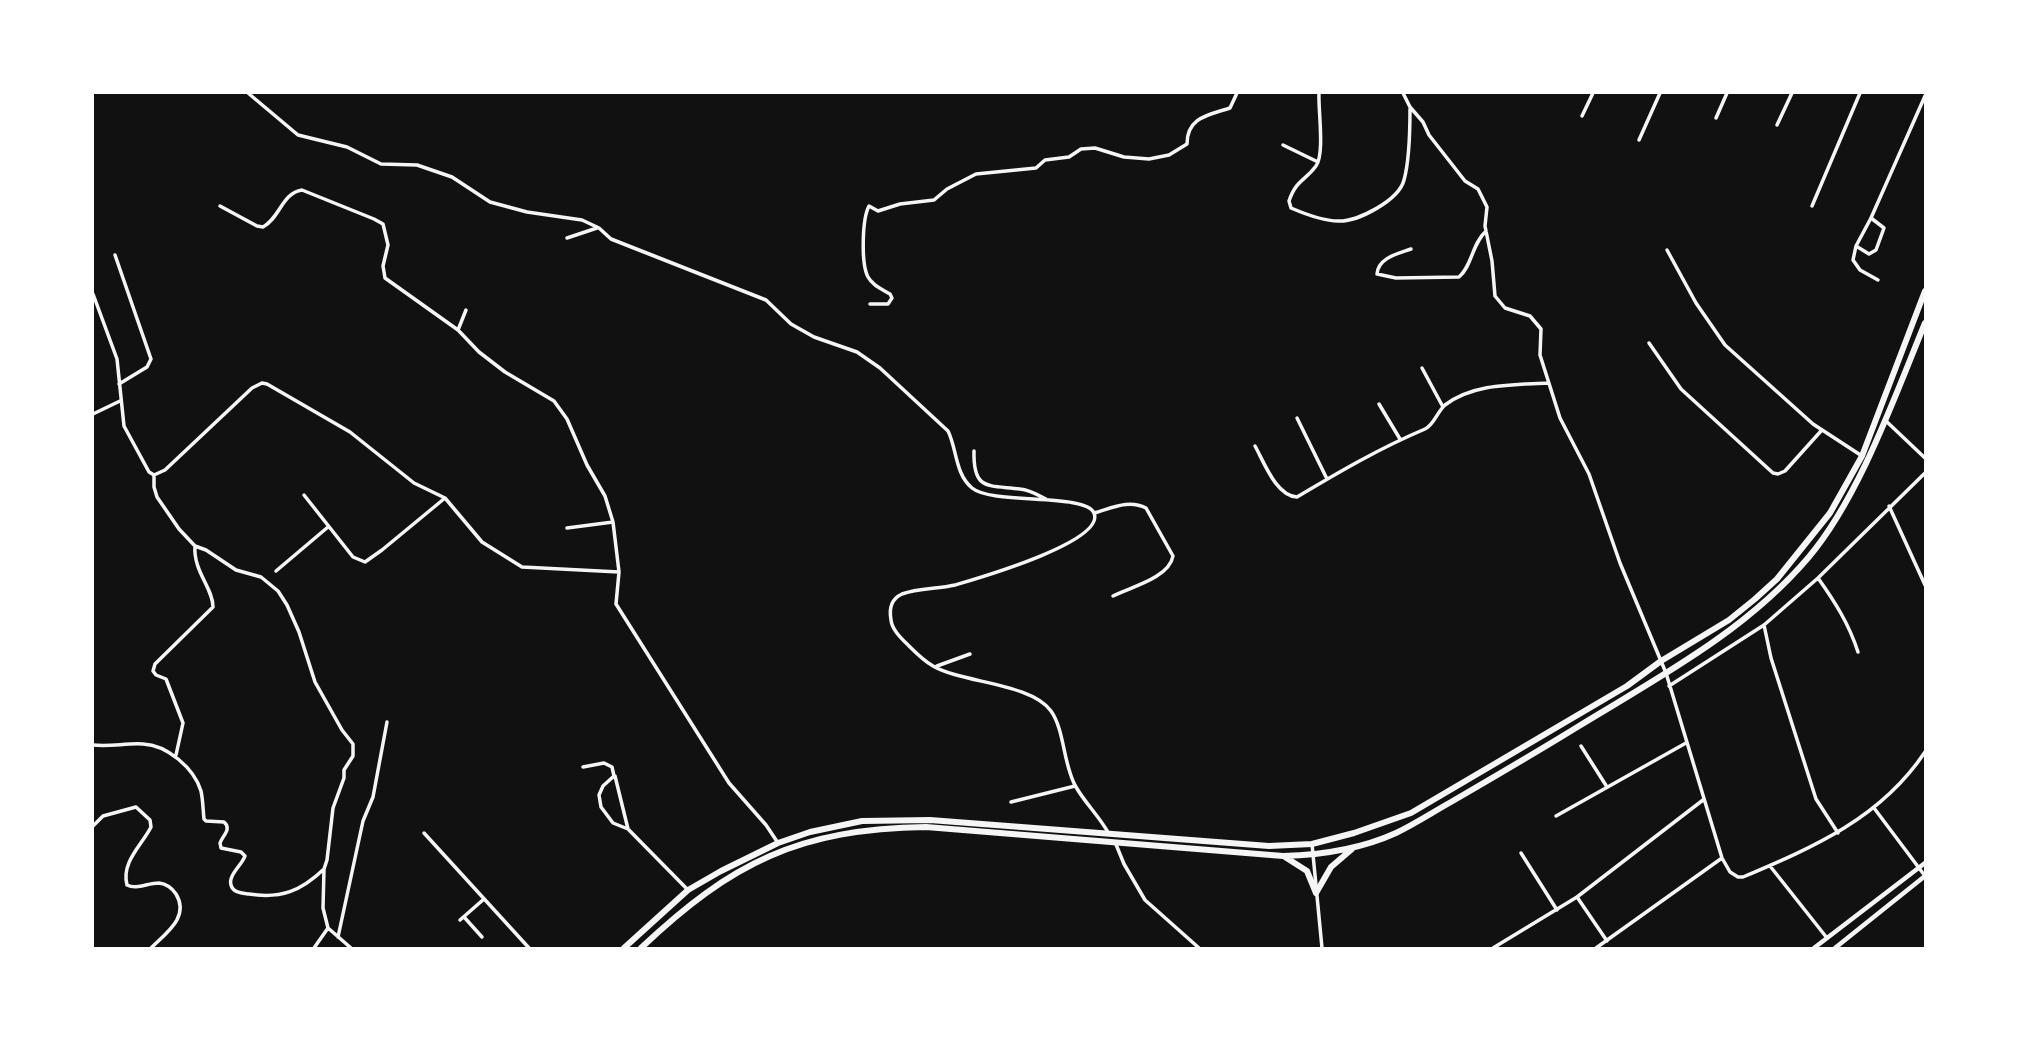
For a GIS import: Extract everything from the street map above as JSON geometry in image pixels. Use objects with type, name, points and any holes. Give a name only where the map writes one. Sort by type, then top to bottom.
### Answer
[{"type":"highway","points":[[624,948],[688,890],[778,843],[829,827],[887,820],[985,823],[1269,846],[1312,844],[1411,813],[1627,686],[1729,620],[1777,579],[1830,513],[1862,456],[1925,291]]},
{"type":"highway","points":[[640,948],[695,899],[744,868],[780,850],[836,834],[926,827],[1283,856],[1313,855],[1354,848],[1395,833],[1514,766],[1666,673],[1759,607],[1808,558],[1852,490],[1885,420],[1925,323]]},
{"type":"highway","points":[[1316,893],[1331,867],[1354,848]]},
{"type":"highway","points":[[1283,856],[1307,871],[1316,893]]},
{"type":"street","points":[[248,93],[298,135],[347,147],[381,164],[417,165],[452,177],[490,202],[527,212],[582,220],[599,228],[611,239],[766,300],[792,324],[814,337],[857,352],[880,368],[948,431],[955,444],[956,461],[965,481],[974,491],[1082,505],[1094,513]]},
{"type":"street","points":[[870,304],[888,304],[892,298],[869,279],[864,267],[863,234],[869,206],[878,211],[900,204],[927,202],[969,176],[1036,167],[1045,160],[1069,157],[1081,149],[1096,148],[1144,159],[1169,155],[1187,144],[1191,125],[1203,116],[1230,107],[1237,93]]},
{"type":"street","points":[[1319,93],[1318,162],[1296,186],[1289,201],[1291,208],[1304,214],[1340,222],[1368,212],[1397,194],[1404,181],[1410,107]]},
{"type":"street","points":[[1403,93],[1448,162],[1470,185],[1478,189],[1484,198],[1488,209],[1485,223],[1495,296],[1505,308],[1530,316],[1541,329],[1541,355],[1560,418],[1593,484],[1620,563],[1666,673],[1703,800],[1722,858],[1730,872],[1743,877],[1838,833],[1874,808],[1909,777],[1925,752]]},
{"type":"street","points":[[1582,116],[1593,93]]},
{"type":"street","points":[[1639,140],[1660,93]]},
{"type":"street","points":[[1716,118],[1727,93]]},
{"type":"street","points":[[1777,125],[1792,93]]},
{"type":"street","points":[[1812,206],[1860,93]]},
{"type":"street","points":[[1878,280],[1856,266],[1853,253],[1925,96]]},
{"type":"street","points":[[1283,145],[1318,162]]},
{"type":"street","points":[[220,206],[263,227],[276,216],[290,194],[302,190],[374,219],[383,225],[388,245],[383,265],[385,278],[458,330],[479,352],[505,372],[554,401],[567,419],[587,466],[605,496],[613,522],[619,572],[616,604],[729,783],[778,843]]},
{"type":"street","points":[[1856,246],[1868,254],[1876,250],[1884,228],[1871,218]]},
{"type":"street","points":[[567,238],[599,228]]},
{"type":"street","points":[[1410,249],[1382,262],[1377,274],[1396,278],[1459,277],[1465,271],[1473,249],[1486,231]]},
{"type":"street","points":[[1667,250],[1692,297],[1725,345],[1821,431],[1862,456]]},
{"type":"street","points":[[115,256],[151,359],[147,367],[119,384]]},
{"type":"street","points":[[93,293],[117,359],[124,426],[149,472],[154,475]]},
{"type":"street","points":[[458,330],[466,310]]},
{"type":"street","points":[[1650,343],[1681,389],[1773,473],[1785,471],[1821,431]]},
{"type":"street","points":[[1422,368],[1443,407]]},
{"type":"street","points":[[154,475],[165,470],[252,388],[262,383],[267,384],[350,432],[414,483],[445,498],[482,542],[522,567],[619,572]]},
{"type":"street","points":[[1255,446],[1282,491],[1286,495],[1297,497],[1399,439],[1428,428],[1443,407],[1469,393],[1498,386],[1548,383]]},
{"type":"street","points":[[93,414],[120,401]]},
{"type":"street","points":[[1380,404],[1399,439]]},
{"type":"street","points":[[1297,418],[1327,479]]},
{"type":"street","points":[[1885,420],[1925,458]]},
{"type":"street","points":[[974,451],[974,470],[984,484],[995,488],[1032,491],[1048,500]]},
{"type":"street","points":[[1669,686],[1764,625],[1818,578],[1925,473]]},
{"type":"street","points":[[154,475],[157,497],[179,529],[195,546],[206,550],[236,570],[261,577],[278,591],[299,632],[315,682],[353,744],[353,756],[344,770],[344,778],[333,808],[324,869],[323,900],[328,928],[351,948]]},
{"type":"street","points":[[304,495],[353,557],[365,562],[445,498]]},
{"type":"street","points":[[1094,513],[1128,503],[1139,504],[1146,508],[1173,556],[1172,564],[1161,573],[1113,596]]},
{"type":"street","points":[[1889,506],[1925,585]]},
{"type":"street","points":[[1094,513],[1091,528],[1067,544],[1018,566],[952,585],[902,594],[892,601],[890,610],[891,624],[902,640],[935,667],[1022,692],[1051,710],[1075,786],[1110,835]]},
{"type":"street","points":[[567,528],[613,522]]},
{"type":"street","points":[[276,571],[329,527]]},
{"type":"street","points":[[176,756],[183,723],[166,679],[156,675],[153,668],[213,607],[212,598],[197,566],[195,546]]},
{"type":"street","points":[[1818,578],[1851,630],[1858,652]]},
{"type":"street","points":[[1764,625],[1771,658],[1816,799],[1838,833]]},
{"type":"street","points":[[935,667],[970,654]]},
{"type":"street","points":[[338,937],[363,821],[373,797],[387,722]]},
{"type":"street","points":[[1556,816],[1686,743]]},
{"type":"street","points":[[93,745],[106,747],[147,744],[176,756],[197,781],[201,790],[204,819],[227,824],[227,830],[220,842],[221,848],[241,852],[245,856],[231,878],[233,890],[280,896],[299,890],[324,869]]},
{"type":"street","points":[[1581,746],[1607,788]]},
{"type":"street","points":[[583,768],[604,762],[612,767],[628,829]]},
{"type":"street","points":[[614,776],[603,786],[599,795],[601,807],[613,823],[628,829],[688,890]]},
{"type":"street","points":[[1012,802],[1075,786]]},
{"type":"street","points":[[1493,948],[1577,897],[1703,800]]},
{"type":"street","points":[[93,826],[103,816],[136,807],[150,820],[151,827],[127,866],[127,885],[139,887],[163,883],[172,888],[181,906],[181,914],[174,925],[152,948]]},
{"type":"street","points":[[1836,948],[1925,876],[1874,808]]},
{"type":"street","points":[[424,834],[529,948]]},
{"type":"street","points":[[1115,842],[1124,864],[1145,900],[1199,948]]},
{"type":"street","points":[[1312,844],[1322,948]]},
{"type":"street","points":[[1521,853],[1556,910]]},
{"type":"street","points":[[1597,948],[1722,858]]},
{"type":"street","points":[[1814,948],[1925,863]]},
{"type":"street","points":[[1770,866],[1827,938]]},
{"type":"street","points":[[1577,897],[1607,941]]},
{"type":"street","points":[[482,937],[462,919],[484,899]]},
{"type":"street","points":[[314,948],[328,928]]}]
